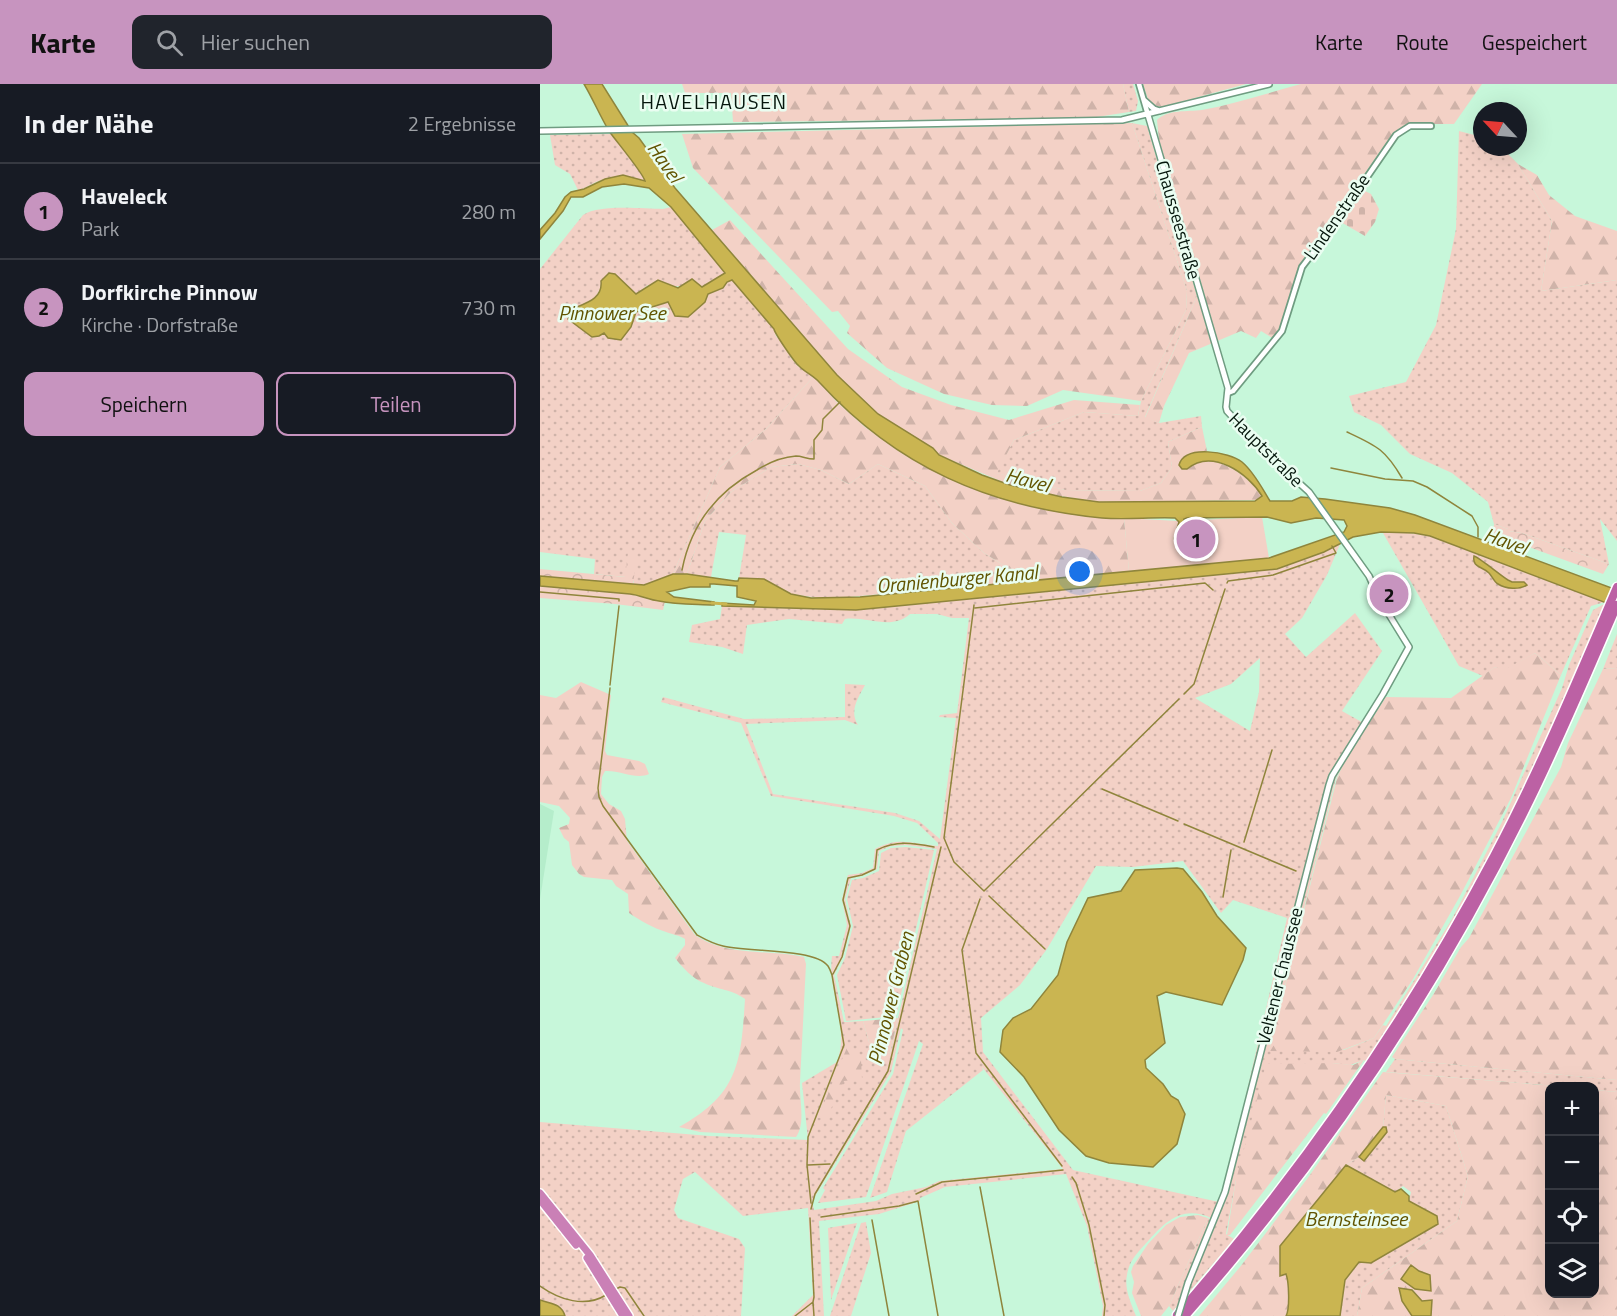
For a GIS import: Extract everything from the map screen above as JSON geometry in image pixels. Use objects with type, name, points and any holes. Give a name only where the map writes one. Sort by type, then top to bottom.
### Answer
[{"type":"highway","points":[[1185,1316],[1266,1220],[1308,1165],[1366,1083],[1431,981],[1477,902],[1561,734],[1613,609],[1617,587]]},
{"type":"highway","points":[[1177,1316],[1298,1166],[1356,1085],[1415,994],[1475,892],[1517,810],[1613,609]]},
{"type":"highway","points":[[540,1193],[568,1226],[629,1316]]},
{"type":"highway","points":[[540,1200],[612,1292],[623,1316]]},
{"type":"main road","points":[[540,131],[1112,121],[1161,112],[1269,84]]},
{"type":"main road","points":[[1145,101],[1161,112]]},
{"type":"main road","name":"Chausseestraße","points":[[1148,115],[1209,324]]},
{"type":"main road","points":[[1131,119],[1139,120],[1151,127]]},
{"type":"main road","name":"Hauptstraße","points":[[1209,324],[1228,393],[1227,411],[1266,453],[1309,492],[1369,576],[1380,600],[1408,647]]},
{"type":"main road","name":"Veltener Chaussee","points":[[1177,1316],[1225,1192],[1332,776],[1383,694],[1408,647]]},
{"type":"street","points":[[1139,84],[1148,115]]},
{"type":"street","name":"Lindenstraße","points":[[1228,393],[1233,391],[1282,331],[1302,267],[1396,135],[1410,126],[1431,126]]},
{"type":"shaded area","points":[[540,804],[554,811],[540,899]]},
{"type":"green space","points":[[682,84],[1123,84],[1129,112],[1090,118],[733,122],[731,93],[685,93]]},
{"type":"green space","points":[[1123,84],[1133,84],[1138,101],[1136,111],[1129,112]]},
{"type":"green space","points":[[1143,84],[1246,84],[1162,107],[1154,106],[1148,99]]},
{"type":"green space","points":[[1301,84],[1482,84],[1454,124],[1407,124],[1393,133],[1300,266],[1274,339],[1261,331],[1256,338],[1241,331],[1189,353],[1164,406],[1159,423],[1145,418],[1197,296],[1204,293],[1159,140],[1157,120],[1167,114],[1214,108]]},
{"type":"green space","points":[[1132,123],[1147,126],[1197,296],[1145,417],[1159,423],[1201,416],[1202,427],[1168,442],[1172,467],[1161,483],[1140,491],[1065,490],[996,473],[1014,440],[1084,412],[1138,416],[1141,401],[1186,310],[1187,291]]},
{"type":"green space","points":[[1132,123],[1187,291],[1186,310],[1141,401],[1063,390],[1027,406],[992,405],[944,394],[887,368],[847,333],[850,326],[838,311],[832,312],[693,168],[682,134]]},
{"type":"green space","points":[[1459,131],[1473,135],[1473,156],[1510,156],[1518,164],[1552,221],[1541,291],[1617,280],[1617,541],[1600,519],[1609,564],[1522,533],[1508,531],[1494,524],[1488,502],[1452,473],[1410,454],[1381,425],[1354,412],[1349,396],[1406,382],[1436,325],[1456,229]]},
{"type":"green space","points":[[612,134],[645,181],[615,177],[603,179],[578,190],[570,174],[555,165],[550,135]]},
{"type":"green space","points":[[1518,164],[1537,175],[1549,195],[1575,216],[1617,231],[1617,280],[1541,291],[1552,221]]},
{"type":"green space","points":[[1361,189],[1371,194],[1379,209],[1375,222],[1365,236],[1339,221]]},
{"type":"green space","points":[[671,207],[726,273],[702,287],[648,285],[636,294],[615,274],[609,273],[594,300],[572,309],[604,333],[631,327],[636,312],[668,302],[675,316],[690,312],[703,304],[708,294],[723,288],[727,282],[732,280],[774,329],[776,336],[787,348],[791,358],[798,366],[814,376],[766,429],[720,467],[673,574],[644,585],[633,585],[634,581],[626,577],[594,574],[595,559],[540,552],[540,269],[583,215],[611,208],[663,209]]},
{"type":"green space","points":[[730,220],[848,349],[902,387],[951,405],[1009,420],[1074,400],[1140,405],[1138,416],[1084,412],[1014,440],[997,473],[1065,490],[1140,491],[1161,483],[1172,467],[1168,442],[1202,427],[1207,451],[1188,454],[1187,469],[1197,463],[1207,461],[1228,466],[1238,472],[1263,496],[1259,500],[1099,502],[1041,493],[1010,485],[939,455],[933,448],[878,414],[837,375],[712,230]]},
{"type":"green space","points":[[814,376],[836,401],[865,427],[903,454],[1060,512],[1124,518],[1129,571],[1029,581],[984,553],[952,523],[925,486],[878,464],[849,484],[821,470],[798,464],[771,467],[731,492],[705,521],[687,574],[673,574],[720,467],[766,429]]},
{"type":"green space","points":[[798,464],[821,470],[849,484],[878,464],[925,486],[952,523],[984,553],[1029,581],[826,599],[791,594],[764,579],[739,578],[746,535],[719,532],[711,577],[687,574],[705,521],[731,492],[771,467]]},
{"type":"green space","points":[[1262,517],[1269,558],[1129,571],[1124,518],[1178,521]]},
{"type":"green space","points":[[1494,524],[1508,531],[1522,533],[1609,564],[1603,574],[1493,534]]},
{"type":"green space","points":[[1383,533],[1430,536],[1605,602],[1591,606],[1561,675],[1535,653],[1504,671],[1495,667],[1483,676],[1459,666]]},
{"type":"green space","points":[[1340,544],[1327,575],[1302,618],[1285,634],[1306,657],[1355,613],[1382,651],[1342,711],[1367,725],[1336,778],[1269,1051],[1344,1050],[1374,1038],[1383,1025],[1386,1026],[1452,919],[1502,822],[1562,688],[1569,665],[1593,610],[1606,603],[1553,724],[1496,843],[1417,981],[1366,1062],[1364,1060],[1350,1065],[1332,1063],[1236,1180],[1226,1234],[1234,1239],[1173,1311],[1169,1306],[1208,1218],[1212,1221],[1213,1219],[1193,1213],[1185,1214],[1170,1220],[1156,1232],[1132,1260],[1128,1270],[1127,1291],[1136,1316],[1102,1316],[1103,1306],[1087,1226],[1066,1174],[945,1187],[920,1198],[920,1201],[879,1214],[819,1221],[824,1316],[792,1316],[813,1295],[808,1208],[743,1216],[695,1172],[683,1179],[674,1210],[678,1218],[739,1239],[745,1248],[741,1316],[565,1316],[558,1306],[540,1300],[540,1122],[710,1136],[808,1140],[802,1083],[837,1062],[840,1049],[840,1022],[831,969],[832,956],[839,956],[847,925],[842,899],[848,875],[862,873],[873,868],[875,849],[884,845],[906,842],[938,846],[938,843],[917,823],[894,816],[771,796],[741,723],[661,702],[663,697],[744,719],[845,717],[845,684],[865,685],[854,710],[858,725],[845,720],[746,724],[773,794],[895,813],[919,821],[940,839],[956,718],[939,717],[957,713],[969,618],[952,618],[937,614],[910,614],[895,622],[845,619],[842,624],[789,619],[747,625],[743,654],[722,647],[689,642],[692,625],[720,619],[722,606],[857,610],[1277,569]],"holes":[[[1260,658],[1259,692],[1250,731],[1195,698],[1231,684]],[[906,845],[937,849],[890,1053],[869,1042],[863,1021],[844,1022],[834,975],[843,957],[851,926],[845,899],[851,878],[877,869],[879,851],[891,846]],[[1183,861],[1221,913],[1233,900],[1287,918],[1228,1173],[1219,1202],[1073,1170],[983,1052],[981,1018],[1020,985],[1047,949],[1096,866],[1133,867]],[[901,1028],[903,1030],[893,1074],[823,1188],[825,1190],[818,1203],[866,1197],[919,1041],[923,1044],[870,1198],[887,1192],[906,1131],[983,1070],[982,1067],[1063,1169],[939,1181],[926,1187],[892,1194],[876,1201],[814,1210],[812,1201],[891,1072]]]},
{"type":"green space","points":[[628,553],[637,554],[633,585],[540,576],[540,569],[625,577]]},
{"type":"green space","points":[[540,586],[630,594],[665,602],[663,610],[540,598]]},
{"type":"green space","points":[[1617,634],[1617,668],[1603,669]]},
{"type":"green space","points":[[1535,653],[1561,675],[1511,798],[1460,896],[1413,979],[1374,1038],[1337,1052],[1269,1051],[1337,778],[1346,758],[1386,697],[1451,698],[1495,667],[1504,670]]},
{"type":"green space","points":[[1617,668],[1617,1080],[1395,1059],[1392,1057],[1461,947],[1469,938],[1561,767],[1568,743],[1603,669]]},
{"type":"green space","points":[[581,682],[611,695],[605,751],[607,755],[639,761],[645,764],[649,774],[639,776],[605,771],[602,777],[601,794],[609,804],[621,811],[625,819],[627,841],[695,935],[720,947],[734,950],[804,957],[806,964],[800,1082],[801,1125],[796,1137],[700,1132],[679,1127],[699,1115],[714,1102],[725,1089],[733,1074],[741,1041],[745,999],[692,976],[675,958],[685,945],[685,939],[652,926],[629,913],[628,894],[616,886],[612,880],[584,877],[572,865],[569,842],[559,828],[569,824],[570,818],[559,806],[540,802],[540,695],[556,698]]},
{"type":"green space","points":[[891,848],[934,850],[896,1016],[846,1021],[837,975],[845,958],[853,926],[847,899],[852,880],[879,871],[881,853]]},
{"type":"green space","points":[[898,1018],[890,1053],[869,1042],[863,1021]]},
{"type":"green space","points":[[848,1045],[861,1060],[862,1079],[844,1081],[828,1115],[818,1118]]},
{"type":"green space","points":[[1395,1059],[1617,1080],[1617,1092],[1599,1090],[1599,1082],[1545,1082],[1545,1085],[1386,1072]]},
{"type":"green space","points":[[1364,1060],[1326,1114],[1324,1113],[1230,1235],[1227,1235],[1236,1180],[1266,1064],[1353,1065]]},
{"type":"green space","points":[[1383,1072],[1545,1085],[1545,1298],[1599,1298],[1599,1090],[1617,1092],[1617,1316],[1431,1316],[1431,1300],[1422,1301],[1413,1290],[1402,1301],[1412,1316],[1357,1316],[1362,1288],[1457,1221],[1468,1176],[1446,1106],[1386,1095],[1383,1127],[1359,1157],[1346,1165],[1281,1276],[1286,1274],[1288,1283],[1289,1302],[1286,1316],[1199,1316],[1240,1267],[1307,1179]]},
{"type":"green space","points":[[1386,1095],[1446,1106],[1468,1176],[1457,1221],[1362,1288],[1357,1316],[1340,1316],[1345,1280],[1359,1261],[1437,1216],[1409,1201],[1411,1192],[1403,1186],[1395,1192],[1346,1165],[1359,1157],[1364,1161],[1386,1128],[1383,1127]]},
{"type":"green space","points":[[1198,1215],[1208,1218],[1169,1306],[1161,1316],[1141,1316],[1132,1293],[1133,1266],[1148,1244],[1166,1225],[1180,1217]]},
{"type":"green space","points":[[866,1222],[871,1253],[851,1316],[830,1316],[861,1223]]},
{"type":"green space","points":[[857,1223],[831,1300],[828,1228]]},
{"type":"water","name":"Pinnower See","points":[[584,84],[602,84],[632,132],[639,138],[675,188],[837,375],[878,414],[933,448],[939,455],[1010,485],[1062,497],[1099,502],[1255,501],[1262,496],[1256,487],[1229,466],[1207,461],[1197,463],[1187,469],[1182,469],[1179,465],[1183,458],[1198,452],[1228,455],[1246,466],[1270,501],[1292,501],[1301,497],[1325,499],[1390,508],[1415,515],[1617,590],[1617,607],[1430,536],[1381,532],[1353,537],[1324,552],[1277,569],[856,610],[722,606],[722,603],[754,605],[756,601],[737,597],[737,586],[714,584],[710,584],[710,587],[690,587],[667,592],[674,597],[714,602],[714,605],[673,603],[630,594],[540,586],[540,576],[644,585],[673,574],[687,574],[735,581],[739,578],[764,579],[791,594],[811,598],[860,597],[1269,558],[1344,532],[1347,526],[1344,520],[1316,518],[1291,523],[1267,517],[1187,518],[1184,519],[1181,538],[1177,541],[1174,539],[1179,522],[1175,518],[1102,518],[1021,504],[983,493],[913,460],[881,438],[850,412],[797,364],[774,329],[732,280],[727,282],[723,288],[708,294],[705,302],[688,317],[675,316],[668,302],[636,312],[631,327],[621,340],[608,338],[604,333],[592,337],[568,319],[572,309],[596,296],[601,287],[601,281],[609,273],[615,274],[636,294],[658,280],[678,288],[692,279],[702,287],[725,273],[671,207],[649,188],[624,184],[602,187],[583,197],[571,197],[563,211],[540,239],[540,230],[571,192],[623,175],[645,181],[635,164],[609,131]]},
{"type":"water","points":[[1474,556],[1508,580],[1524,582],[1527,585],[1512,588],[1498,584],[1489,573],[1476,565]]},
{"type":"water","points":[[1183,869],[1202,892],[1217,916],[1246,948],[1243,960],[1222,1005],[1166,992],[1157,996],[1165,1043],[1145,1060],[1146,1068],[1163,1084],[1171,1096],[1178,1100],[1185,1114],[1177,1144],[1153,1167],[1109,1163],[1086,1156],[1059,1130],[1024,1077],[1000,1052],[1003,1030],[1013,1018],[1031,1009],[1058,975],[1067,942],[1088,898],[1121,891],[1135,870]]},
{"type":"water","points":[[1383,1127],[1386,1127],[1387,1132],[1364,1161],[1359,1157]]},
{"type":"water","name":"Bernsteinsee","points":[[1346,1165],[1395,1192],[1401,1189],[1409,1196],[1409,1201],[1437,1216],[1438,1224],[1371,1263],[1359,1262],[1345,1280],[1340,1316],[1286,1316],[1288,1289],[1286,1274],[1280,1276],[1280,1246]]},
{"type":"water","points":[[1411,1265],[1430,1275],[1431,1291],[1415,1289],[1401,1279]]},
{"type":"water","points":[[1399,1288],[1412,1290],[1422,1301],[1432,1300],[1431,1316],[1412,1316],[1402,1301]]},
{"type":"water","points":[[540,1300],[558,1306],[565,1316],[540,1316]]},
{"type":"waterway","points":[[682,570],[686,553],[699,524],[718,499],[729,488],[770,463],[796,456],[814,459],[814,440],[822,430],[823,419],[840,402]]},
{"type":"waterway","points":[[1347,432],[1385,454],[1402,478]]},
{"type":"waterway","name":"Havel","points":[[1331,468],[1385,479],[1413,481],[1427,487],[1472,516],[1478,527],[1478,537]]},
{"type":"waterway","points":[[1227,583],[1273,575],[1336,553],[1332,546]]},
{"type":"waterway","points":[[975,608],[1205,583],[1213,590]]},
{"type":"waterway","points":[[1184,694],[1194,684],[1225,589]]},
{"type":"waterway","points":[[540,592],[619,599],[619,601]]},
{"type":"waterway","points":[[712,603],[726,604]]},
{"type":"waterway","points":[[974,605],[944,838],[954,862],[984,891],[1179,699]]},
{"type":"waterway","points":[[610,685],[619,606]]},
{"type":"waterway","points":[[610,688],[598,788],[599,797],[603,806],[697,935],[723,946],[809,956],[821,960],[831,972],[844,1045],[808,1137],[807,1165],[811,1203]]},
{"type":"waterway","points":[[1244,842],[1272,750]]},
{"type":"waterway","points":[[1102,789],[1178,821]]},
{"type":"waterway","points":[[1184,824],[1296,871]]},
{"type":"waterway","points":[[833,974],[842,957],[850,926],[843,900],[848,878],[875,869],[877,850],[884,847],[905,843],[934,847]]},
{"type":"waterway","name":"Pinnower Graben","points":[[811,1209],[815,1194],[888,1071],[941,847]]},
{"type":"waterway","points":[[1223,897],[1231,850]]},
{"type":"waterway","points":[[989,896],[1045,949]]},
{"type":"waterway","points":[[980,899],[962,950],[976,1053],[1062,1166]]},
{"type":"waterway","points":[[808,1165],[830,1164]]},
{"type":"waterway","points":[[916,1194],[942,1182],[1063,1170]]},
{"type":"waterway","points":[[1072,1177],[1089,1225],[1105,1305],[1104,1316]]},
{"type":"waterway","points":[[980,1187],[1004,1316]]},
{"type":"waterway","points":[[821,1217],[899,1206],[918,1201],[938,1316]]},
{"type":"waterway","name":"Pinnower Graben","points":[[795,1316],[813,1302],[814,1297],[810,1218]]},
{"type":"waterway","points":[[872,1220],[889,1316]]},
{"type":"waterway","name":"Pinnower Graben","points":[[540,1286],[573,1301],[590,1301],[606,1295]]},
{"type":"waterway","name":"Pinnower Graben","points":[[616,1289],[625,1288],[644,1316]]},
{"type":"waterway","points":[[813,1302],[814,1316]]},
{"type":"place","name":"Haveleck","points":[[1196,539]]},
{"type":"place","name":"Dorfkirche Pinnow","points":[[1389,594]]},
{"type":"district","name":"HAVELHAUSEN","points":[[714,102]]},
{"type":"water label","name":"Oranienburger Kanal","points":[[957,579]]}]
